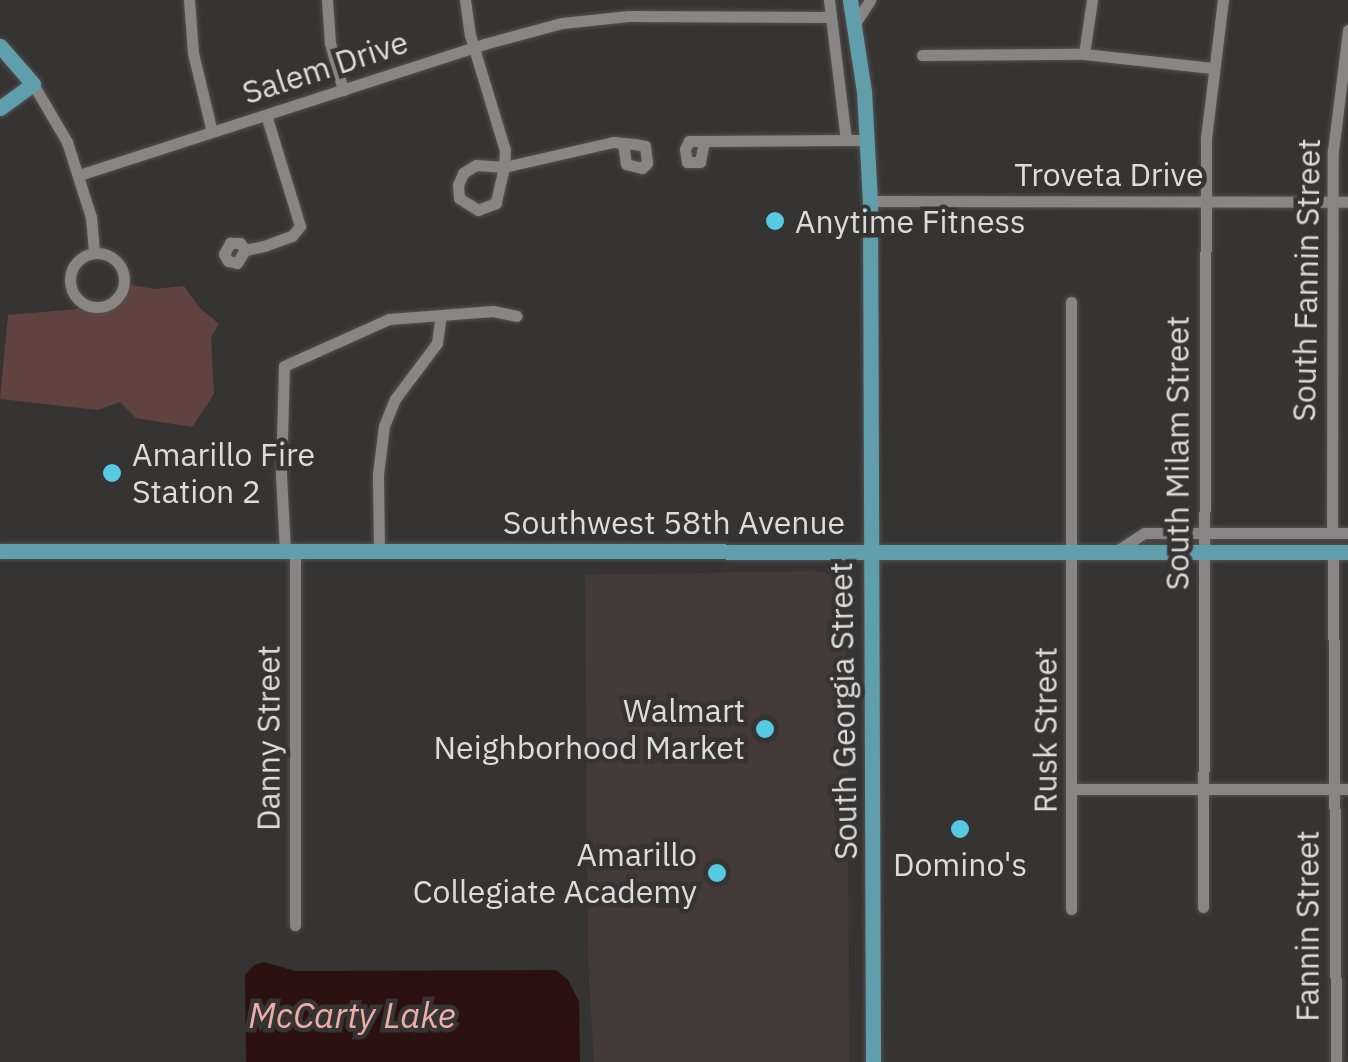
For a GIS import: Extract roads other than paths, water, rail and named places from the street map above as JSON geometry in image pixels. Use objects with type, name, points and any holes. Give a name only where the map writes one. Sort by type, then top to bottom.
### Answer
[{"type":"main road","name":"South Georgia Street","points":[[850,0],[868,140],[870,201],[873,1062]]},
{"type":"main road","points":[[0,46],[33,84],[0,108]]},
{"type":"main road","name":"Southwest 58th Avenue","points":[[0,551],[1341,552]]},
{"type":"street","points":[[189,0],[193,53],[212,132]]},
{"type":"street","points":[[327,0],[330,43],[343,90]]},
{"type":"street","points":[[465,0],[474,47],[505,150],[504,167],[504,184],[489,208],[478,210],[459,198],[463,172],[476,165],[504,167],[524,166],[600,143],[623,143]]},
{"type":"street","points":[[829,0],[846,140]]},
{"type":"street","points":[[854,25],[870,0]]},
{"type":"street","points":[[1084,54],[1092,0]]},
{"type":"street","name":"South Milam Street","points":[[1203,907],[1206,202],[1212,68],[1222,0]]},
{"type":"street","name":"Salem Drive","points":[[79,175],[542,27],[594,19],[831,16]]},
{"type":"street","name":"South Fannin Street","points":[[1332,532],[1332,202],[1336,114],[1348,30]]},
{"type":"street","points":[[922,55],[1084,54],[1212,68]]},
{"type":"street","points":[[33,84],[68,142],[79,175],[94,253]]},
{"type":"street","points":[[245,250],[292,236],[300,226],[266,115]]},
{"type":"street","points":[[704,141],[868,140]]},
{"type":"street","name":"Troveta Drive","points":[[870,201],[1348,202]]},
{"type":"street","points":[[94,253],[106,254],[122,270],[124,281],[114,302],[104,307],[81,303],[73,294],[70,272],[84,256],[94,253]]},
{"type":"street","name":"Rusk Street","points":[[1071,909],[1072,302]]},
{"type":"street","points":[[379,550],[378,474],[384,426],[395,399],[438,344],[441,315],[493,311],[516,316]]},
{"type":"street","name":"Danny Street","points":[[295,925],[290,550],[281,474],[284,366],[389,318],[441,315]]},
{"type":"street","points":[[1115,552],[1144,533],[1348,532]]},
{"type":"street","points":[[1334,789],[1341,552]]},
{"type":"street","points":[[1073,789],[1348,789]]},
{"type":"street","name":"Fannin Street","points":[[1334,789],[1342,1046],[1336,1062]]},
{"type":"water","name":"McCarty Lake","points":[[264,962],[295,971],[556,970],[568,980],[579,1001],[580,1062],[246,1062],[245,975],[254,965]]},
{"type":"place","name":"Anytime Fitness","points":[[775,221]]},
{"type":"place","name":"Amarillo Fire Station 2","points":[[112,473]]},
{"type":"place","name":"Walmart Neighborhood Market","points":[[765,729]]},
{"type":"place","name":"Domino's","points":[[960,829]]},
{"type":"place","name":"Amarillo Collegiate Academy","points":[[717,873]]}]
